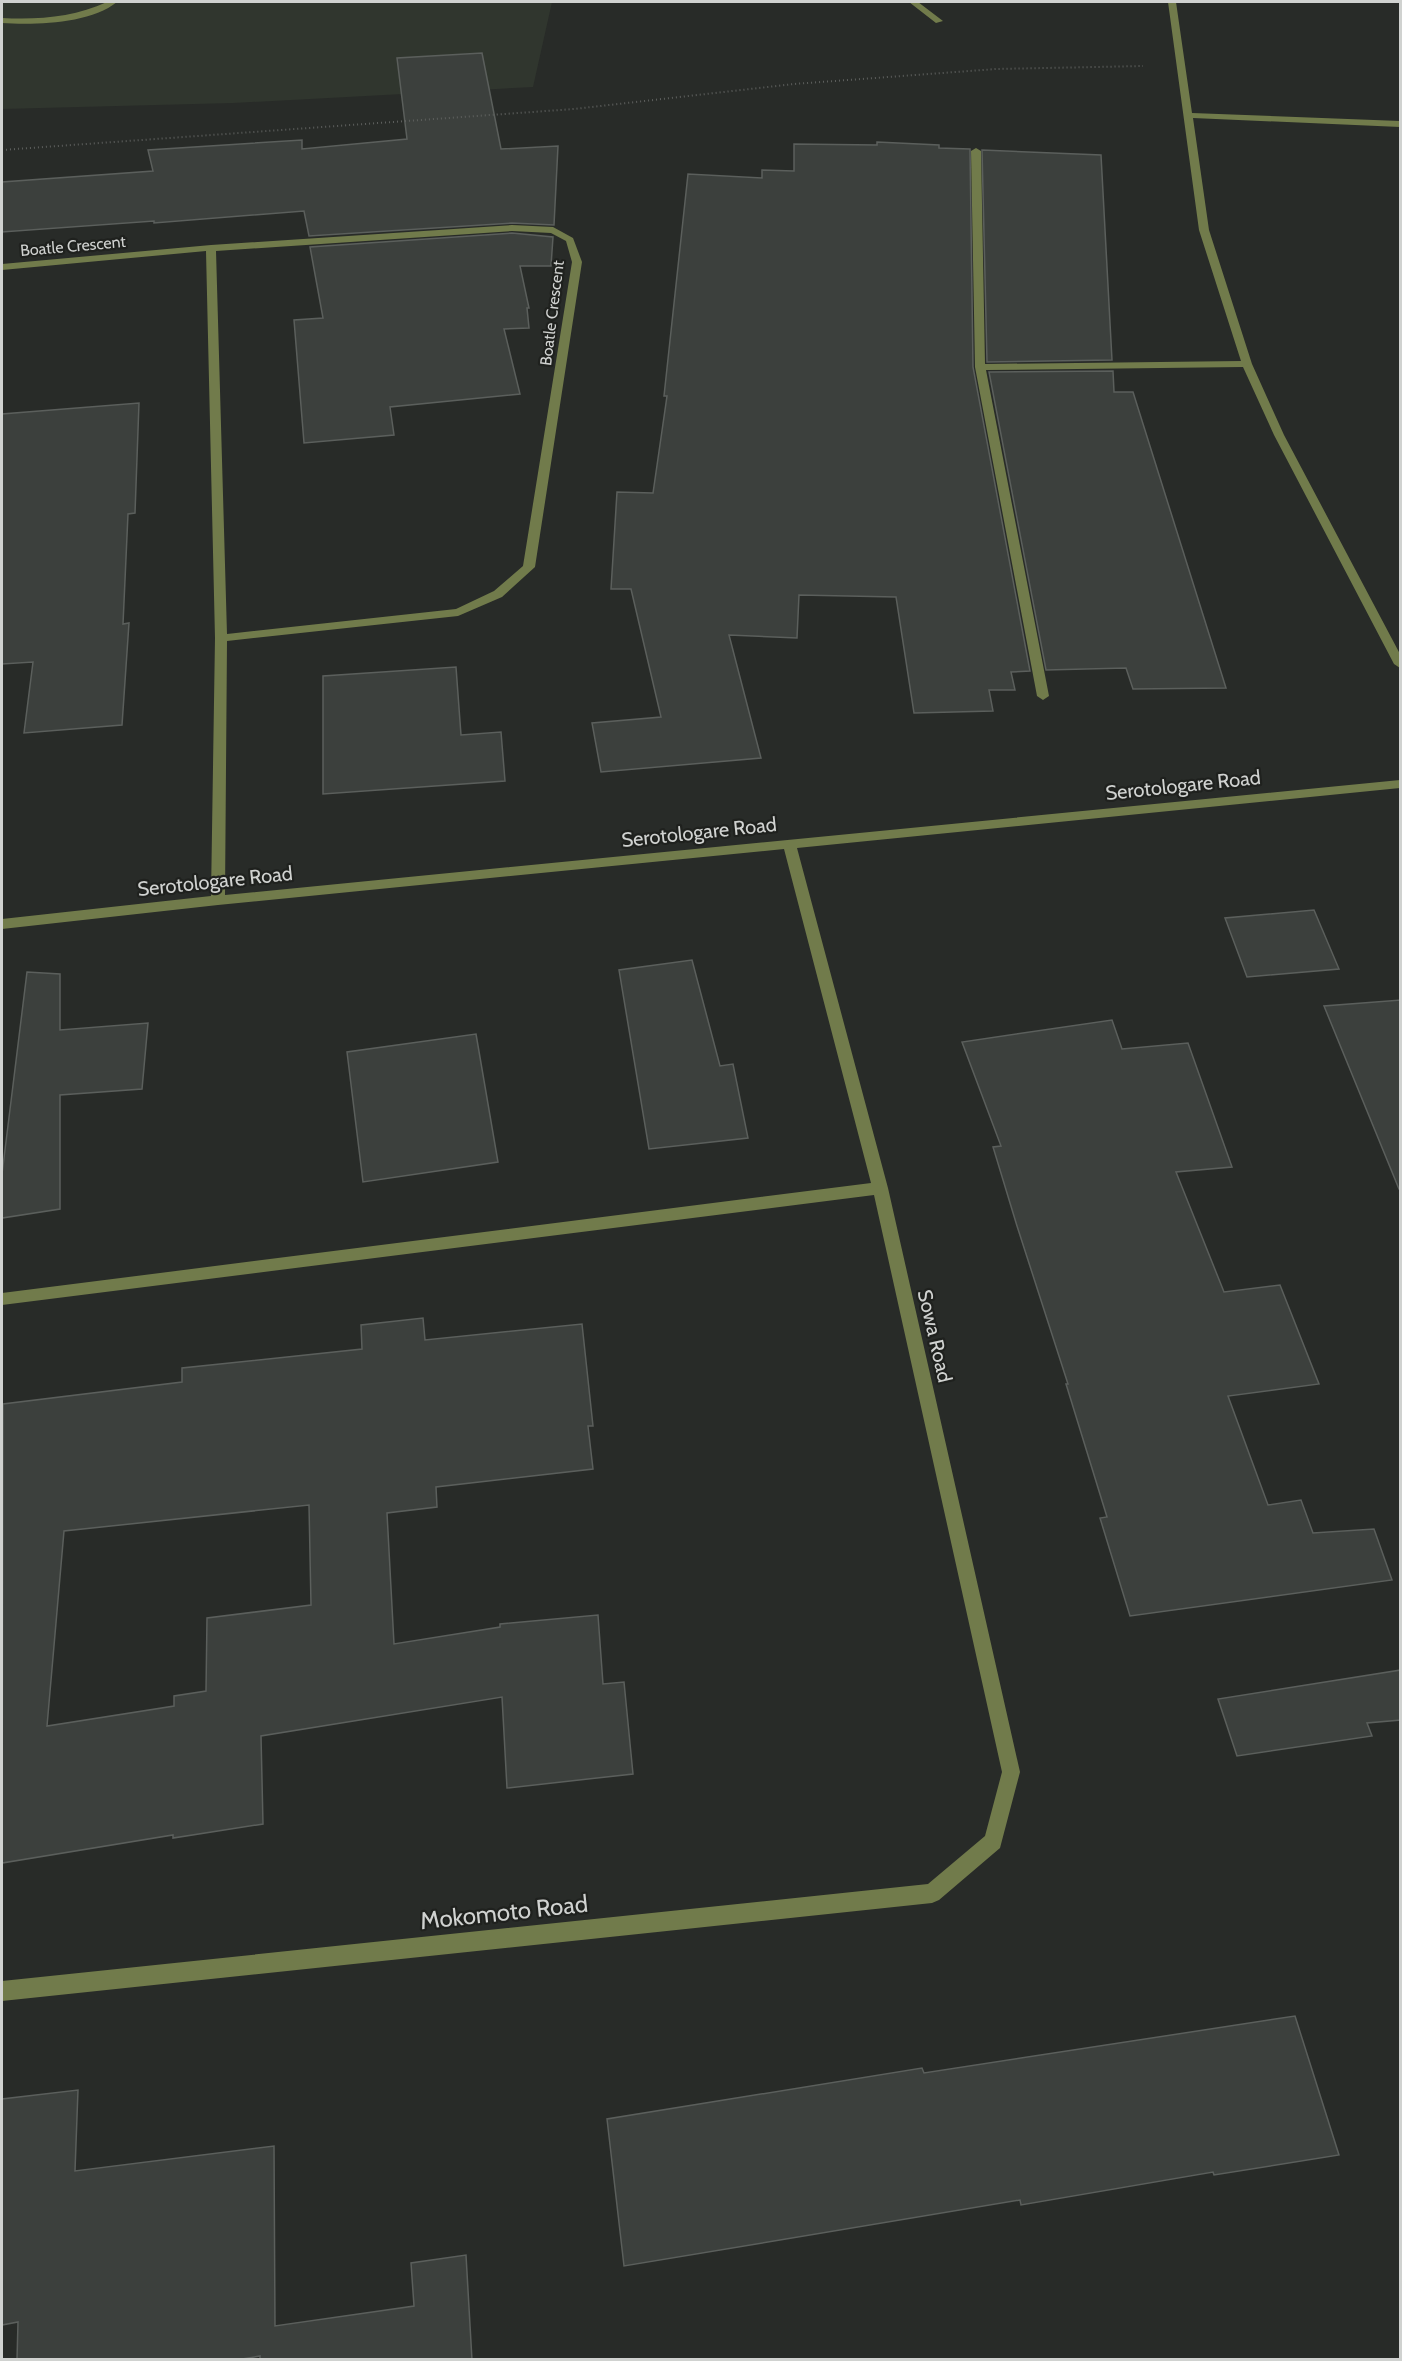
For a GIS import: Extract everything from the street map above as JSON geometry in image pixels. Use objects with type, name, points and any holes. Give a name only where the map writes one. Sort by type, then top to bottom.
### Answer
[{"type":"street","points":[[2,21],[22,22],[72,17],[112,2]]},
{"type":"street","points":[[913,2],[939,21]]},
{"type":"street","points":[[1172,2],[1204,230],[1248,364],[1280,435],[1401,664]]},
{"type":"street","points":[[1187,115],[1401,124]]},
{"type":"street","points":[[976,151],[980,367],[1043,696]]},
{"type":"street","name":"Boatle Crescent","points":[[2,267],[211,248],[522,228],[553,230],[570,240],[577,262],[529,567],[498,594],[458,612],[221,638]]},
{"type":"street","points":[[211,248],[221,638],[218,900]]},
{"type":"street","points":[[980,367],[1248,364]]},
{"type":"street","name":"Serotologare Road","points":[[2,924],[218,900],[1401,784]]},
{"type":"street","name":"Sowa Road","points":[[789,843],[880,1188],[1011,1772],[993,1841]]},
{"type":"street","points":[[2,1299],[880,1188]]},
{"type":"street","name":"Mokomoto Road","points":[[2,1991],[932,1893],[993,1841]]},
{"type":"path","points":[[2,150],[574,109],[794,84],[996,69],[1180,66]]},
{"type":"shaded area","points":[[2,2],[552,2],[533,87],[233,103],[2,109]]},
{"type":"building","points":[[482,53],[501,149],[558,146],[554,225],[512,223],[309,236],[304,211],[2,232],[2,182],[153,171],[148,150],[302,140],[302,149],[407,139],[397,58]]},
{"type":"building","points":[[877,142],[970,149],[973,367],[1030,671],[1011,672],[1015,690],[989,690],[993,711],[914,713],[896,597],[799,595],[797,638],[729,635],[761,758],[601,772],[592,723],[661,717],[631,589],[611,589],[617,492],[653,493],[667,396],[664,396],[688,174],[762,178],[762,170],[794,171],[794,144],[877,145]]},
{"type":"building","points":[[982,150],[1101,155],[1112,360],[987,362]]},
{"type":"building","points":[[512,233],[553,237],[551,266],[520,266],[529,308],[527,308],[529,328],[504,329],[520,394],[390,407],[394,435],[304,443],[294,320],[323,318],[310,247]]},
{"type":"building","points":[[1113,371],[1114,392],[1133,392],[1226,688],[1133,689],[1126,668],[1046,670],[989,372]]},
{"type":"building","points":[[139,403],[135,513],[128,514],[123,624],[129,623],[122,725],[24,733],[33,662],[2,664],[2,414]]},
{"type":"building","points":[[456,667],[461,735],[501,732],[505,781],[323,794],[323,676]]},
{"type":"building","points":[[1314,910],[1339,969],[1247,977],[1225,918]]},
{"type":"building","points":[[692,960],[720,1066],[733,1064],[748,1138],[649,1149],[619,970]]},
{"type":"building","points":[[27,972],[60,974],[60,1030],[148,1023],[142,1089],[60,1095],[60,1209],[2,1218],[2,1174]]},
{"type":"building","points":[[1401,1000],[1401,1189],[1399,1189],[1324,1006]]},
{"type":"building","points":[[1112,1020],[1122,1049],[1188,1043],[1232,1167],[1176,1172],[1224,1292],[1280,1285],[1319,1384],[1228,1396],[1268,1505],[1301,1500],[1313,1533],[1374,1529],[1392,1580],[1130,1616],[1100,1518],[1107,1517],[1066,1384],[1068,1384],[993,1147],[1001,1146],[962,1042]]},
{"type":"building","points":[[476,1034],[498,1162],[363,1182],[347,1052]]},
{"type":"building","points":[[423,1318],[425,1340],[582,1324],[593,1426],[588,1426],[593,1469],[436,1487],[437,1507],[387,1513],[394,1644],[500,1627],[500,1624],[598,1615],[603,1684],[624,1682],[633,1774],[507,1788],[502,1697],[261,1736],[263,1824],[173,1838],[173,1835],[2,1863],[3,1404],[182,1382],[182,1368],[362,1349],[361,1325]],"holes":[[[309,1505],[311,1605],[207,1618],[206,1691],[174,1696],[174,1706],[47,1726],[64,1531]]]},
{"type":"building","points":[[1401,1670],[1401,1720],[1367,1723],[1372,1736],[1237,1756],[1218,1699]]},
{"type":"building","points":[[1295,2016],[1339,2155],[1214,2175],[1213,2172],[1021,2205],[1020,2200],[624,2266],[607,2119],[922,2068],[924,2073]]},
{"type":"building","points":[[78,2090],[75,2171],[274,2146],[275,2326],[414,2306],[411,2263],[466,2255],[472,2360],[260,2360],[260,2356],[236,2360],[17,2360],[18,2322],[2,2325],[2,2099]]}]
